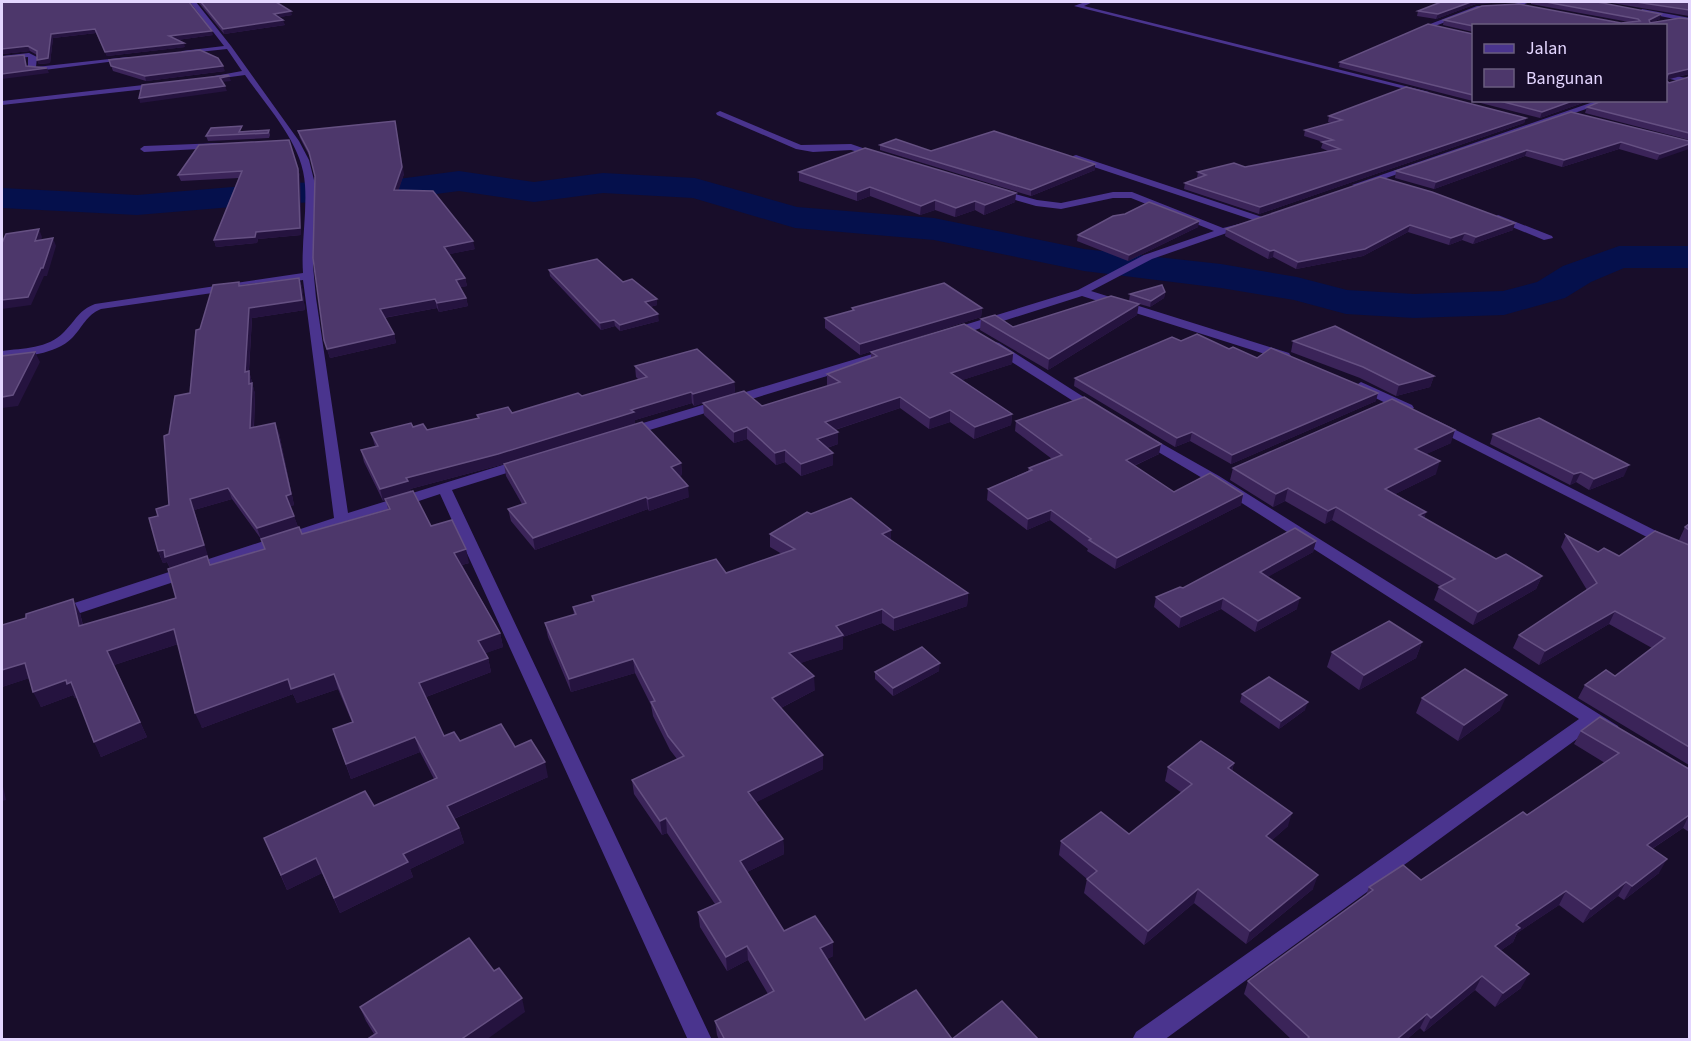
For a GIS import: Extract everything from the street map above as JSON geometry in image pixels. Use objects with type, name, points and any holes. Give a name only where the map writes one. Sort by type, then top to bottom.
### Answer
[{"type":"street","points":[[193,2],[229,47],[295,141],[309,170],[308,276],[342,520]]},
{"type":"street","points":[[1090,2],[1077,6],[1436,95]]},
{"type":"street","points":[[1472,36],[1428,26],[1479,7],[1504,8],[1528,4]]},
{"type":"street","points":[[1632,9],[1689,20]]},
{"type":"street","points":[[1660,23],[1675,17]]},
{"type":"street","points":[[170,54],[229,47]]},
{"type":"street","points":[[2,58],[32,56],[32,69],[135,58]]},
{"type":"street","points":[[200,80],[247,73]]},
{"type":"street","points":[[1667,76],[1686,79]]},
{"type":"street","points":[[1667,84],[1686,79]]},
{"type":"street","points":[[2,103],[165,84]]},
{"type":"street","points":[[1344,189],[1602,102]]},
{"type":"street","points":[[720,113],[799,147],[813,150],[851,147],[888,158]]},
{"type":"street","points":[[1569,114],[1591,119]]},
{"type":"street","points":[[1523,118],[1541,123]]},
{"type":"street","points":[[283,142],[295,141]]},
{"type":"street","points":[[144,149],[225,145]]},
{"type":"street","points":[[1062,154],[1259,219]]},
{"type":"street","points":[[1376,178],[1395,183]]},
{"type":"street","points":[[989,190],[1036,203],[1061,206],[1077,205],[1113,195],[1132,195],[1223,231]]},
{"type":"street","points":[[1490,214],[1548,238]]},
{"type":"street","points":[[933,339],[1082,292],[1148,257],[1269,215]]},
{"type":"street","points":[[2,355],[37,350],[61,341],[82,313],[99,306],[308,276]]},
{"type":"street","points":[[1082,292],[1294,359]]},
{"type":"street","points":[[967,329],[1109,417]]},
{"type":"street","points":[[615,436],[899,350]]},
{"type":"street","points":[[1345,379],[1393,401],[1689,554]]},
{"type":"street","points":[[1372,410],[1393,401]]},
{"type":"street","points":[[1128,428],[1214,479],[1621,737]]},
{"type":"street","points":[[44,618],[342,520],[535,460]]},
{"type":"street","points":[[1214,479],[1235,470]]},
{"type":"street","points":[[444,488],[700,1040]]},
{"type":"street","points":[[1144,1040],[1592,719]]},
{"type":"building","points":[[2,2],[189,2],[212,31],[169,36],[184,43],[105,52],[95,29],[51,34],[48,58],[37,60],[37,51],[28,46],[2,49]]},
{"type":"building","points":[[201,2],[276,2],[291,11],[274,14],[283,20],[223,29]]},
{"type":"building","points":[[1441,2],[1471,2],[1438,14],[1418,11]]},
{"type":"building","points":[[1546,2],[1597,2],[1661,14],[1649,20],[1650,23],[1680,18],[1689,19],[1689,69],[1668,74],[1667,77],[1667,24],[1472,26],[1444,20],[1482,6],[1519,4],[1621,23],[1640,21]]},
{"type":"building","points":[[1636,2],[1689,2],[1689,10]]},
{"type":"building","points":[[1428,24],[1472,34],[1472,95],[1340,62]]},
{"type":"building","points":[[200,50],[218,58],[223,66],[145,76],[111,66],[109,60]]},
{"type":"building","points":[[24,55],[26,66],[47,68],[2,74],[2,57]]},
{"type":"building","points":[[228,75],[220,78],[225,86],[139,98],[142,85]]},
{"type":"building","points":[[1689,77],[1689,133],[1587,107],[1599,102],[1667,102],[1667,81],[1669,83]]},
{"type":"building","points":[[1406,87],[1526,118],[1260,207],[1185,183],[1206,175],[1198,172],[1234,163],[1245,167],[1340,149],[1322,142],[1333,140],[1305,130],[1342,120],[1329,116]]},
{"type":"building","points":[[1504,102],[1570,102],[1542,112]]},
{"type":"building","points":[[1571,112],[1689,141],[1689,144],[1660,154],[1621,142],[1564,160],[1527,150],[1436,182],[1396,171]]},
{"type":"building","points":[[395,121],[402,167],[394,190],[433,191],[473,241],[444,247],[465,278],[456,280],[466,298],[437,303],[435,299],[380,309],[394,334],[327,349],[313,258],[315,176],[309,152],[298,131]]},
{"type":"building","points":[[242,126],[239,132],[269,130],[268,133],[206,136],[211,128]]},
{"type":"building","points":[[994,131],[1095,164],[1031,190],[880,145],[896,139],[931,151]]},
{"type":"building","points":[[289,140],[298,169],[300,228],[256,232],[255,237],[214,240],[242,171],[178,175],[199,145]]},
{"type":"building","points":[[865,148],[1016,193],[985,205],[975,201],[956,208],[935,200],[921,206],[870,187],[857,192],[799,172]]},
{"type":"building","points":[[1380,177],[1432,192],[1515,223],[1476,237],[1465,233],[1451,238],[1410,225],[1365,249],[1298,262],[1226,229]]},
{"type":"building","points":[[1149,202],[1199,221],[1129,255],[1078,235],[1113,216],[1125,214]]},
{"type":"building","points":[[39,229],[35,241],[53,238],[43,268],[28,297],[2,300],[2,243],[6,234]]},
{"type":"building","points":[[597,259],[623,282],[632,279],[657,299],[645,302],[658,314],[620,325],[614,320],[600,323],[549,270]]},
{"type":"building","points":[[299,278],[302,300],[249,308],[245,372],[249,371],[249,384],[252,383],[250,428],[275,423],[291,494],[286,496],[294,516],[257,528],[228,488],[190,499],[204,545],[165,557],[164,550],[158,551],[149,518],[158,516],[156,509],[169,505],[164,436],[169,434],[175,396],[190,393],[196,330],[200,329],[213,285],[239,282],[239,286]]},
{"type":"building","points":[[944,283],[982,308],[860,344],[825,318],[854,310],[852,308]]},
{"type":"building","points":[[1162,285],[1165,292],[1151,301],[1130,294]]},
{"type":"building","points":[[1111,296],[1139,304],[1049,359],[981,319],[995,315],[1013,327]]},
{"type":"building","points":[[964,324],[1013,353],[951,373],[1012,414],[975,427],[950,410],[930,418],[900,397],[825,422],[838,432],[817,439],[833,453],[801,464],[785,450],[775,453],[747,427],[734,432],[703,403],[744,391],[762,406],[840,382],[827,374],[877,356],[871,352]]},
{"type":"building","points":[[1335,326],[1434,376],[1399,385],[1363,367],[1293,341]]},
{"type":"building","points":[[1197,334],[1229,349],[1233,347],[1257,358],[1271,348],[1378,393],[1232,455],[1192,432],[1177,438],[1075,378],[1172,337],[1181,341]]},
{"type":"building","points":[[697,349],[734,382],[631,410],[634,412],[498,454],[406,478],[408,481],[380,489],[361,450],[378,446],[371,433],[411,423],[413,427],[423,424],[427,430],[479,418],[477,415],[508,407],[512,413],[578,393],[582,396],[647,377],[635,366]]},
{"type":"building","points":[[35,352],[13,395],[2,397],[2,356]]},
{"type":"building","points":[[1084,397],[1161,444],[1126,460],[1174,492],[1210,473],[1243,494],[1117,558],[1089,540],[1091,539],[1051,510],[1028,519],[988,489],[1032,470],[1029,468],[1062,455],[1016,421]]},
{"type":"building","points":[[1392,399],[1455,430],[1415,449],[1440,461],[1385,489],[1426,512],[1419,515],[1496,559],[1506,554],[1542,576],[1478,612],[1439,587],[1455,579],[1336,507],[1328,511],[1288,488],[1276,494],[1233,468]]},
{"type":"building","points":[[1539,418],[1629,465],[1594,479],[1581,472],[1574,474],[1493,434]]},
{"type":"building","points":[[642,422],[681,463],[671,467],[688,486],[648,499],[646,497],[533,538],[508,509],[526,503],[504,464]]},
{"type":"building","points":[[413,491],[431,526],[452,520],[466,549],[454,553],[500,633],[478,641],[488,658],[419,683],[444,736],[454,732],[460,741],[501,724],[515,747],[531,740],[545,762],[447,806],[459,828],[403,854],[408,862],[334,898],[316,858],[281,875],[264,838],[365,791],[374,806],[437,778],[415,737],[346,764],[333,729],[353,722],[334,674],[291,689],[288,679],[195,713],[174,629],[107,651],[140,722],[94,742],[71,682],[67,684],[66,680],[33,692],[25,663],[2,670],[2,625],[26,618],[26,614],[73,599],[79,626],[176,598],[168,569],[207,556],[210,565],[265,549],[261,539],[299,527],[302,534],[390,509],[385,499]]},
{"type":"building","points":[[851,498],[891,530],[882,534],[968,593],[894,618],[882,609],[836,626],[843,635],[789,653],[814,676],[772,698],[823,755],[748,792],[783,839],[740,861],[784,931],[815,916],[833,942],[820,948],[865,1020],[916,990],[952,1039],[1002,1001],[1039,1040],[725,1040],[715,1021],[774,991],[747,946],[726,957],[698,912],[721,902],[666,818],[660,821],[632,780],[684,756],[668,736],[651,702],[655,701],[633,659],[569,679],[545,623],[576,614],[573,607],[594,601],[592,596],[716,559],[726,573],[795,549],[770,534],[807,512],[811,514]]},
{"type":"building","points":[[1295,528],[1316,541],[1260,572],[1300,598],[1258,621],[1223,598],[1181,617],[1156,597],[1180,587],[1183,588]]},
{"type":"building","points":[[1655,531],[1689,545],[1689,747],[1585,685],[1606,670],[1615,676],[1665,638],[1615,611],[1545,651],[1519,635],[1597,583],[1566,535],[1598,552],[1604,548],[1619,556]]},
{"type":"building","points":[[1389,621],[1422,642],[1364,675],[1332,652]]},
{"type":"building","points":[[922,647],[940,663],[893,688],[875,672]]},
{"type":"building","points":[[1465,669],[1507,695],[1464,725],[1422,698]]},
{"type":"building","points":[[1269,677],[1308,702],[1281,721],[1242,694]]},
{"type":"building","points":[[1600,717],[1689,769],[1689,815],[1647,845],[1667,859],[1632,886],[1626,882],[1591,909],[1566,891],[1516,925],[1520,928],[1495,946],[1529,974],[1503,993],[1482,976],[1431,1018],[1427,1014],[1396,1040],[1306,1040],[1309,1037],[1248,981],[1373,890],[1369,887],[1403,865],[1421,880],[1523,812],[1527,815],[1619,753],[1581,731]]},
{"type":"building","points":[[1201,741],[1234,763],[1228,768],[1292,813],[1266,836],[1318,875],[1250,931],[1198,889],[1148,931],[1087,879],[1097,871],[1061,841],[1101,812],[1129,834],[1192,784],[1168,767]]},
{"type":"building","points":[[469,938],[494,971],[499,968],[522,998],[460,1040],[366,1040],[377,1033],[360,1007]]},
{"type":"waterway","points":[[2,198],[137,205],[268,194],[398,189],[459,181],[534,192],[603,183],[695,188],[795,217],[934,229],[1084,260],[1221,276],[1297,289],[1346,302],[1414,306],[1504,303],[1551,290],[1577,274],[1619,257],[1690,257]]}]
